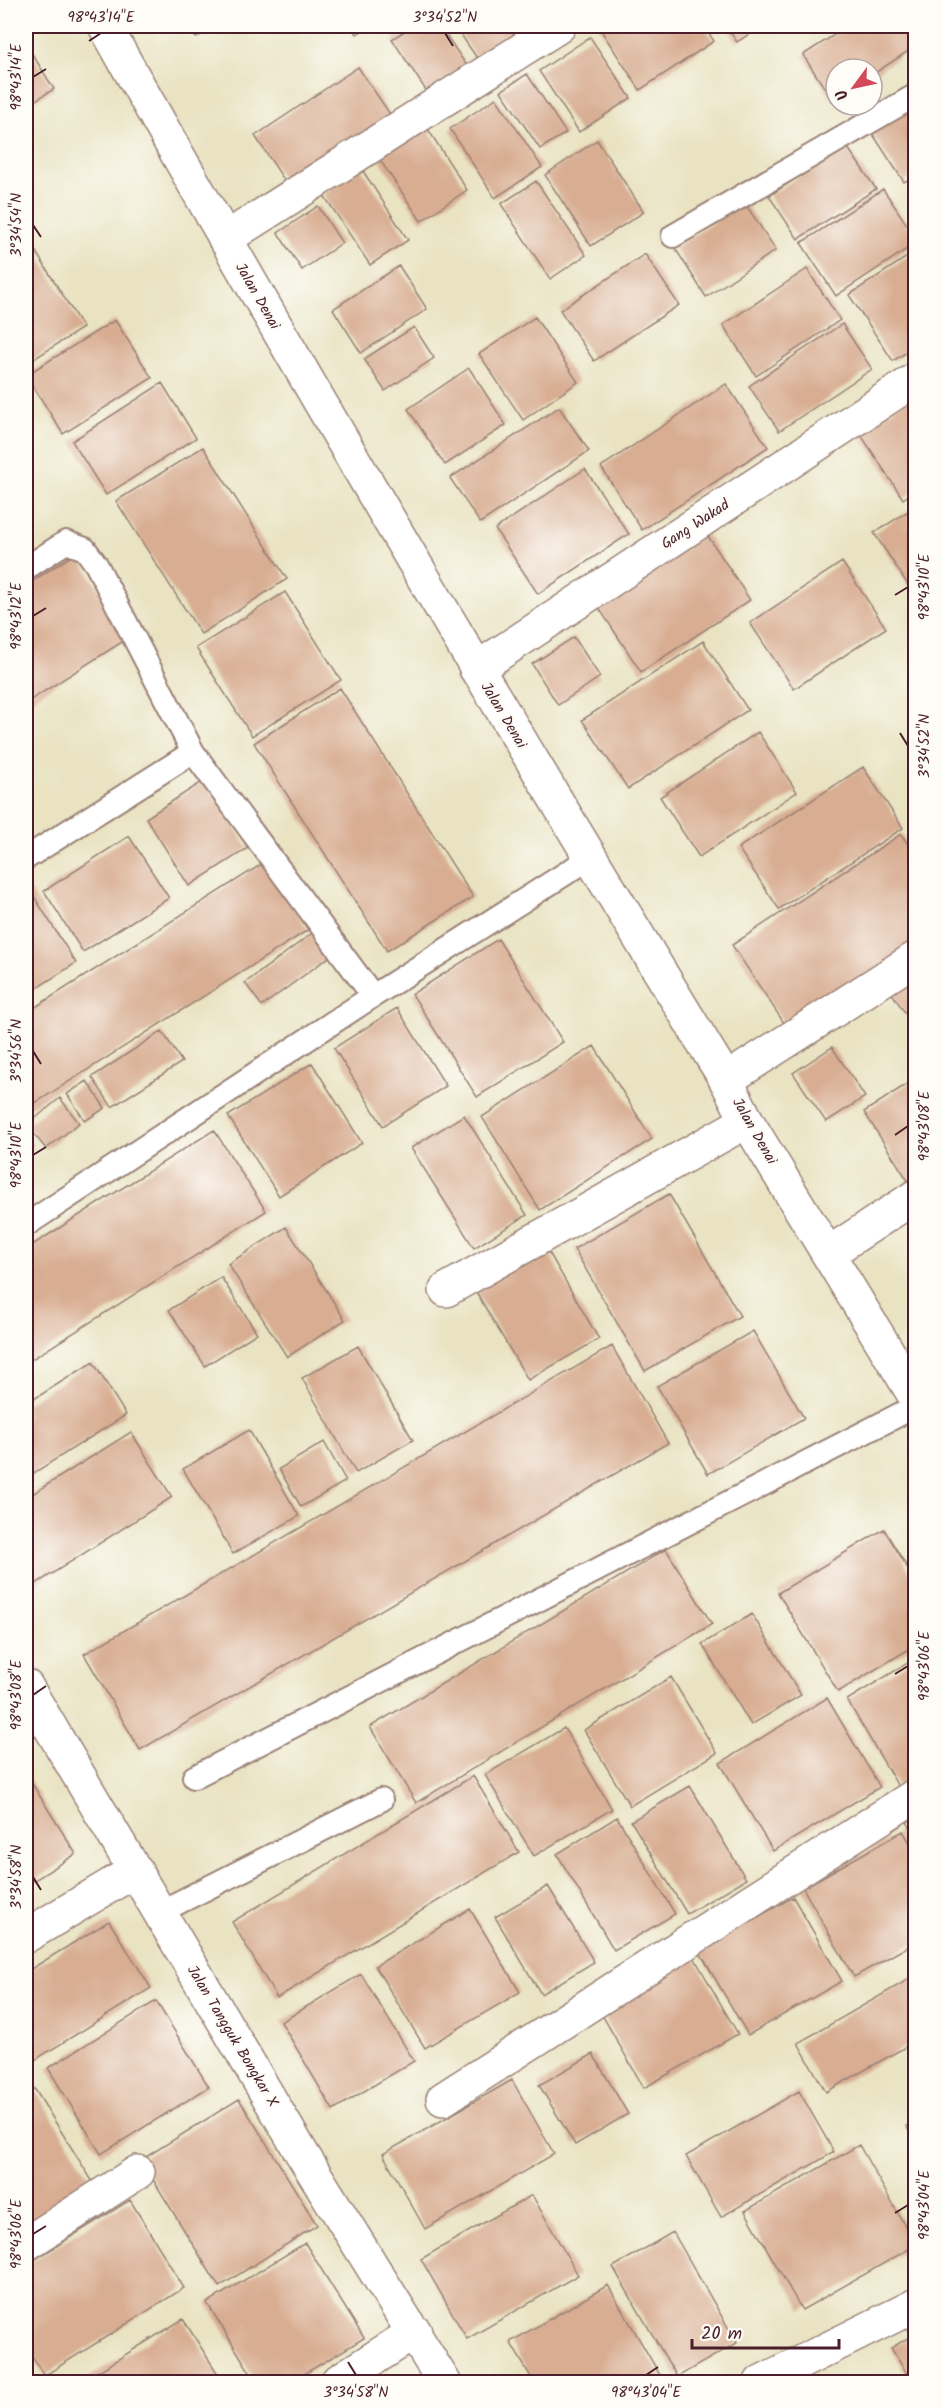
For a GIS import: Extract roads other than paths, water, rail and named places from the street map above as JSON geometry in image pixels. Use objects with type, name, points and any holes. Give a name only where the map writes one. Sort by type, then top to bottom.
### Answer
[{"type":"street","name":"Jalan Denai","points":[[105,26],[225,239],[476,669],[726,1080],[747,1121],[915,1398]]},
{"type":"street","points":[[225,239],[559,26]]},
{"type":"street","name":"Gang Wakad","points":[[476,669],[915,380]]},
{"type":"street","points":[[726,1080],[915,958]]},
{"type":"street","points":[[446,1290],[747,1121]]},
{"type":"street","points":[[829,1253],[915,1196]]},
{"type":"street","name":"Jalan Tangguk Bongkar X","points":[[26,1686],[301,2152],[444,2382]]},
{"type":"street","points":[[442,2099],[915,1795]]},
{"type":"street","points":[[26,1936],[136,1870]]},
{"type":"street","points":[[26,2244],[138,2172]]},
{"type":"street","points":[[761,2382],[915,2305]]},
{"type":"street","points":[[337,2382],[415,2332]]},
{"type":"lane","points":[[673,236],[915,95]]},
{"type":"lane","points":[[26,568],[66,542],[85,549],[96,564],[194,752],[373,996]]},
{"type":"lane","points":[[26,858],[194,752]]},
{"type":"lane","points":[[26,1225],[373,996],[590,858]]},
{"type":"lane","points":[[194,1777],[915,1406]]},
{"type":"lane","points":[[160,1912],[381,1800]]}]
